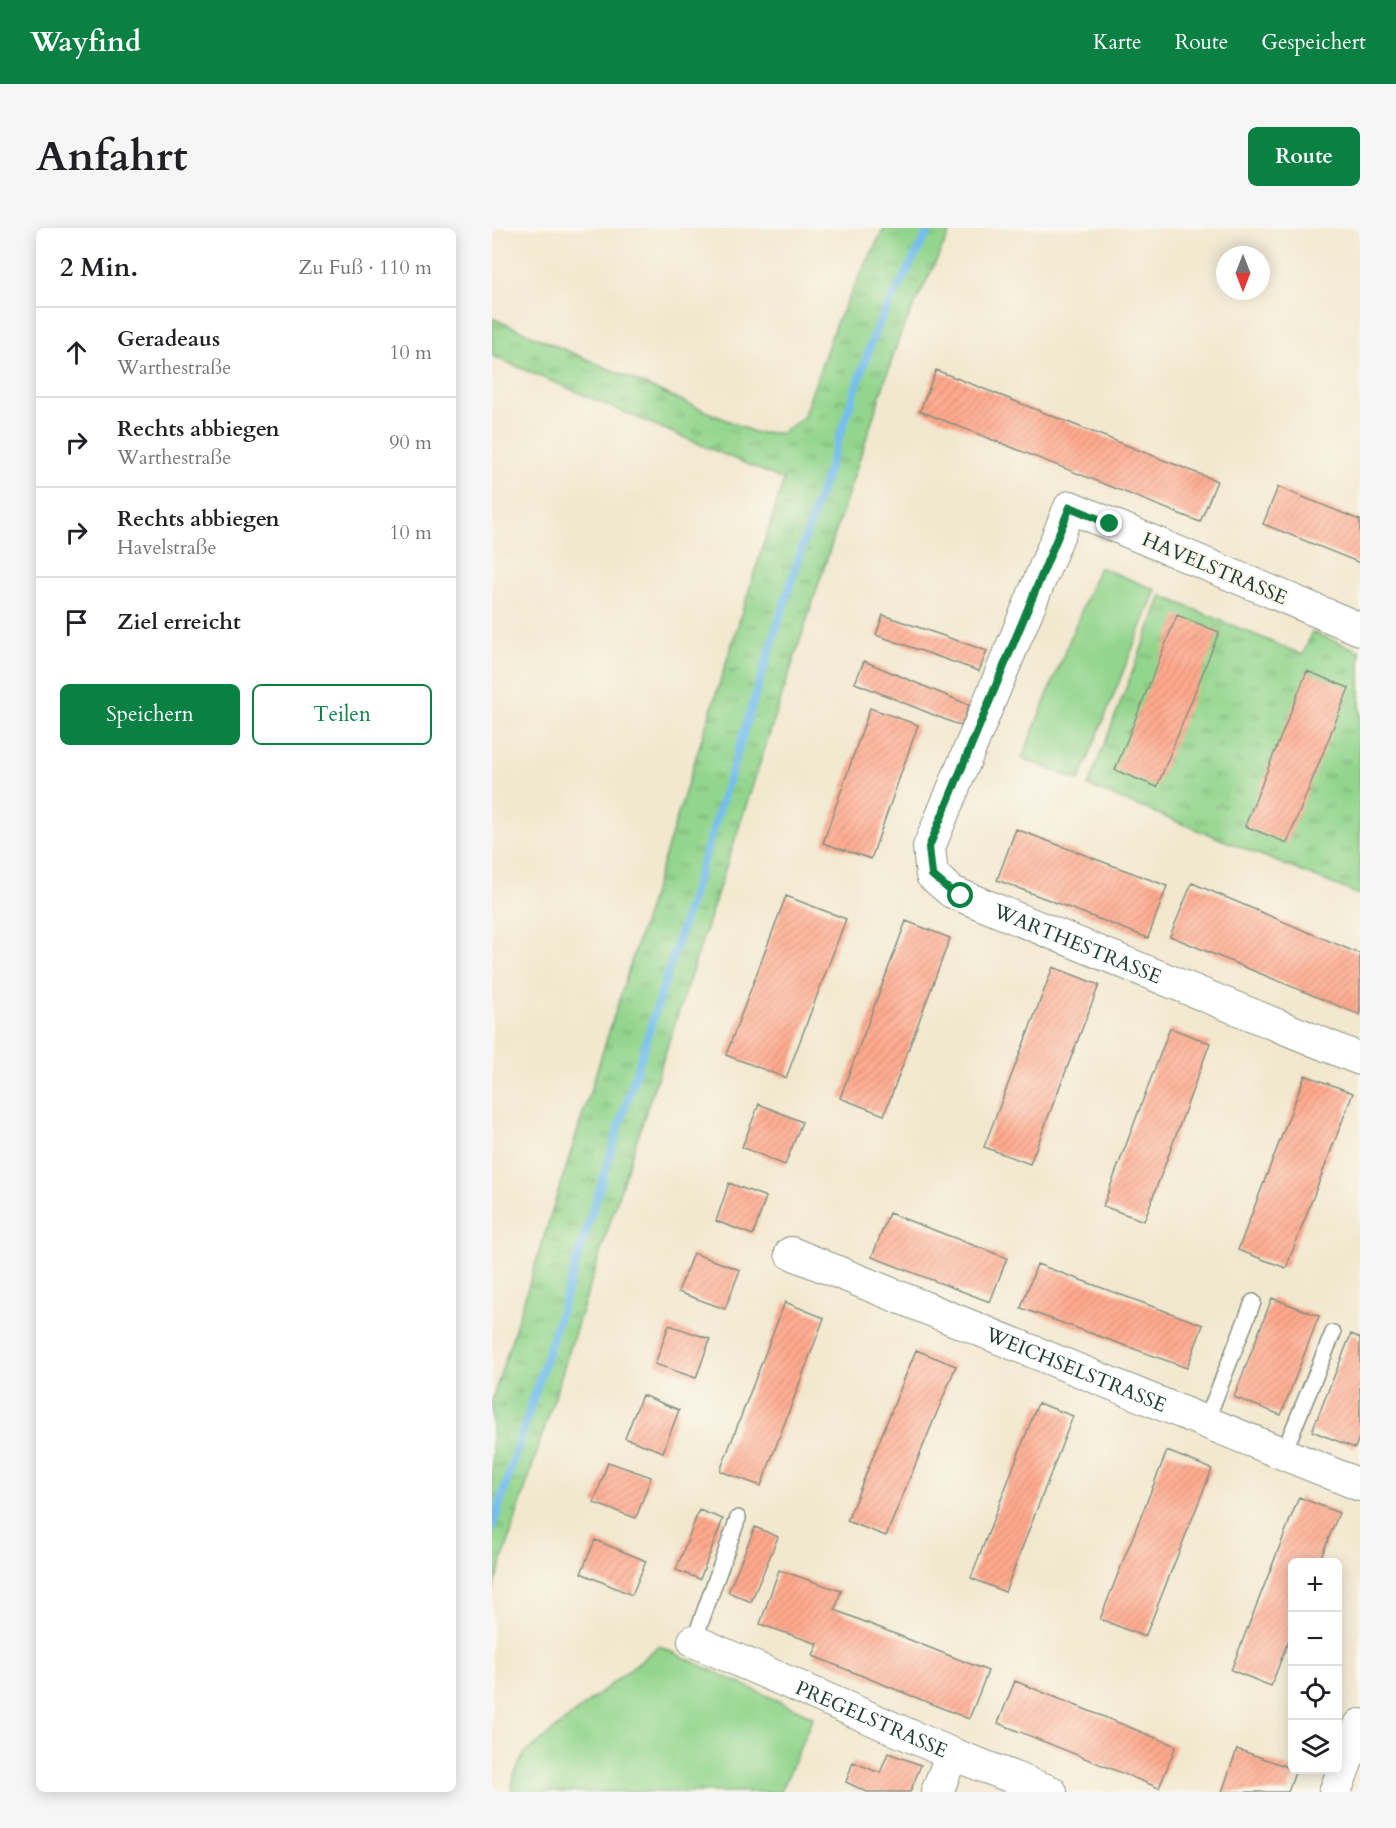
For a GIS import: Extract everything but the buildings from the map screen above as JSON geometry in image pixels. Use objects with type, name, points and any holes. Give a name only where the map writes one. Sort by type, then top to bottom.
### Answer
[{"type":"street","name":"HAVELSTRASSE","points":[[1070,507],[1360,629]]},
{"type":"street","name":"WARTHESTRASSE","points":[[1070,507],[929,847],[932,875],[952,892],[1360,1059]]},
{"type":"street","name":"WEICHSELSTRASSE","points":[[791,1253],[1205,1424],[1359,1480]]},
{"type":"street","name":"PREGELSTRASSE","points":[[694,1641],[952,1754],[1051,1792]]},
{"type":"street","points":[[1335,1792],[1360,1725]]},
{"type":"street","points":[[937,1792],[952,1754]]},
{"type":"lane","points":[[1205,1424],[1253,1302]]},
{"type":"lane","points":[[1283,1454],[1333,1333]]},
{"type":"lane","points":[[694,1641],[738,1518]]},
{"type":"green space","points":[[884,228],[952,228],[900,335],[619,1194],[492,1593],[492,1401],[784,480],[492,356],[492,318],[756,433],[781,433],[803,418],[836,323]]},
{"type":"green space","points":[[1099,567],[1156,590],[1079,781],[1022,758]]},
{"type":"green space","points":[[1162,596],[1303,655],[1312,632],[1360,651],[1360,895],[1088,786]]},
{"type":"green space","points":[[659,1646],[813,1717],[781,1792],[511,1792],[514,1775],[524,1754]]},
{"type":"waterway","points":[[492,1529],[805,538],[876,329],[930,228]]},
{"type":"route","points":[[961,896],[952,892],[932,875],[929,847],[1012,652],[1070,507],[1110,524]]}]
